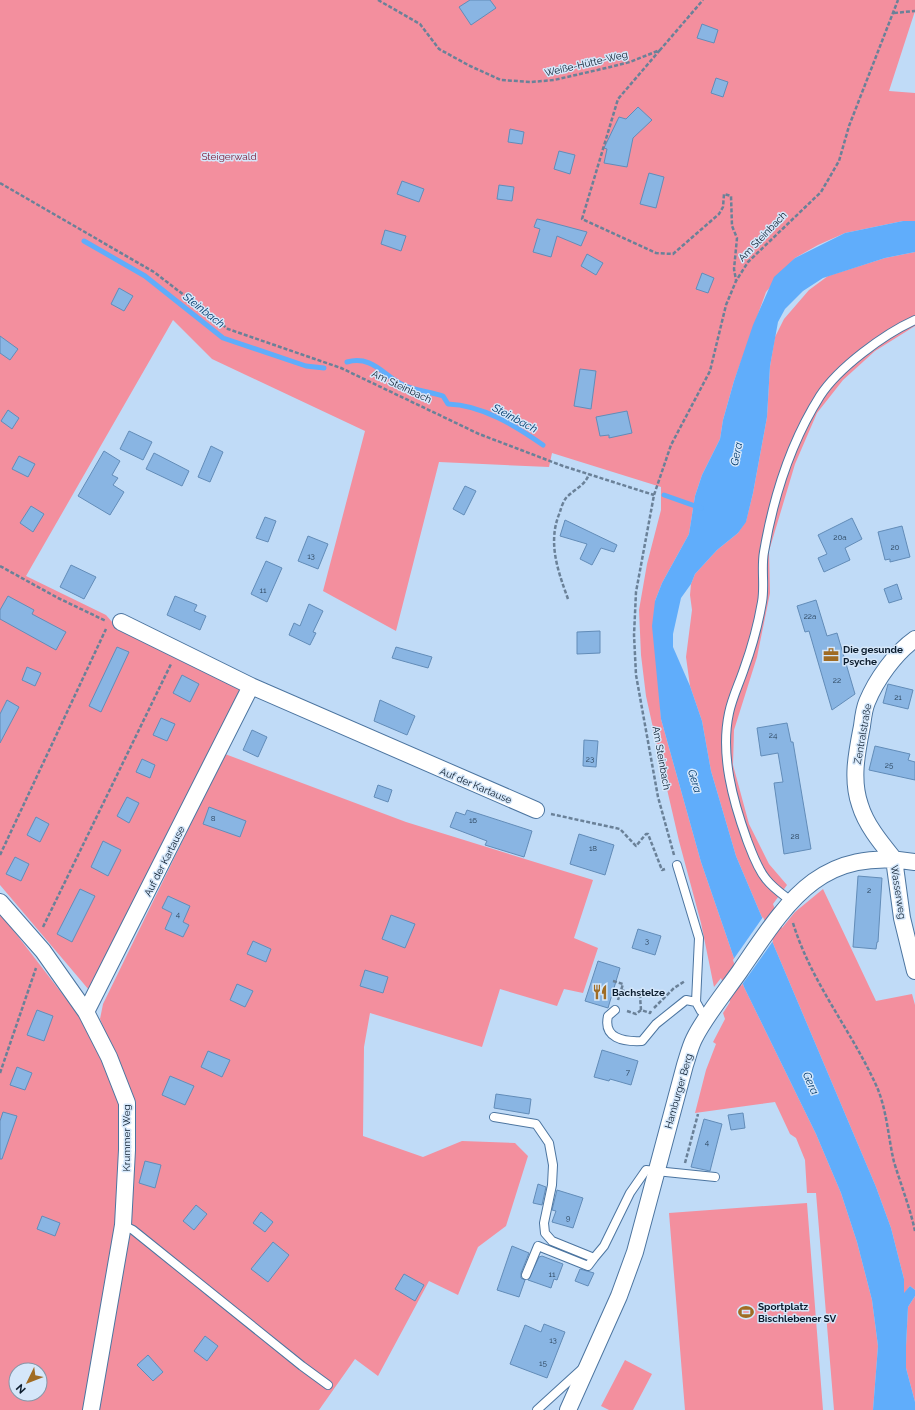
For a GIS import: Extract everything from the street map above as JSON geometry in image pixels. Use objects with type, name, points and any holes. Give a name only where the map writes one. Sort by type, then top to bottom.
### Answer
[{"type":"street","name":"Auf der Kartause","points":[[116,622],[178,649],[251,686],[536,810]]},
{"type":"street","name":"Zentralstraße","points":[[894,859],[869,824],[860,805],[855,783],[857,754],[866,703],[888,668],[908,644],[915,639]]},
{"type":"street","name":"Auf der Kartause","points":[[86,1012],[251,686]]},
{"type":"street","name":"Hamburger Berg","points":[[568,1410],[619,1296],[635,1252],[685,1065],[694,1038],[784,908],[817,878],[837,868],[862,861],[894,859],[915,862]]},
{"type":"street","name":"Wasserweg","points":[[894,859],[902,918],[915,971]]},
{"type":"street","name":"Krummer Weg","points":[[0,902],[38,945],[86,1012],[109,1057],[127,1103],[128,1150],[123,1225],[91,1410]]},
{"type":"lane","points":[[784,908],[759,867],[743,828],[733,796],[727,759],[729,715],[752,647],[762,600],[764,555],[768,532],[789,459],[804,424],[820,395],[835,378],[865,352],[915,320]]},
{"type":"lane","points":[[677,865],[699,938],[696,1002],[700,1011],[708,1018]]},
{"type":"lane","points":[[615,1009],[608,1016],[606,1025],[608,1031],[621,1038],[631,1041],[642,1041],[656,1024],[686,1000],[696,1002]]},
{"type":"lane","points":[[494,1116],[536,1124],[550,1143],[553,1165],[552,1185],[544,1223],[545,1233],[552,1240],[594,1258]]},
{"type":"lane","points":[[526,1275],[538,1246],[588,1266],[604,1246],[630,1193],[646,1170],[682,1175],[715,1177]]},
{"type":"lane","points":[[123,1225],[133,1230],[302,1366],[328,1385]]},
{"type":"lane","points":[[537,1410],[590,1362]]},
{"type":"path","name":"Weiße-Hütte-Weg","points":[[378,0],[420,24],[439,49],[501,80],[531,82],[554,80],[630,62],[660,50],[703,0]]},
{"type":"path","name":"Am Steinbach","points":[[677,865],[658,797],[636,674],[634,635],[636,592],[654,495],[671,445],[710,371],[726,304],[736,280],[748,262],[821,192],[825,186],[839,161],[849,126],[898,0]]},
{"type":"path","points":[[894,13],[915,11]]},
{"type":"path","points":[[660,50],[618,98],[582,219],[656,253],[673,254],[719,214],[723,207],[724,194],[731,196],[732,226],[737,238],[734,269],[736,280]]},
{"type":"path","name":"Am Steinbach","points":[[0,183],[154,272],[228,329],[341,368],[479,434],[563,466],[654,495]]},
{"type":"path","points":[[568,599],[556,565],[553,546],[557,520],[565,499],[586,481],[589,474]]},
{"type":"path","points":[[0,566],[58,598],[116,622],[0,855]]},
{"type":"path","points":[[0,1073],[38,945],[39,935],[178,649]]},
{"type":"path","points":[[536,810],[620,829],[636,846],[646,834],[648,834],[662,870],[677,865]]},
{"type":"path","points":[[784,908],[793,921],[798,940],[816,976],[876,1086],[884,1112],[894,1161],[915,1231]]},
{"type":"path","points":[[613,981],[623,984],[615,1009],[636,1014],[641,1010]]},
{"type":"path","points":[[641,1010],[650,1013],[683,981],[697,984]]},
{"type":"path","points":[[621,990],[640,996],[641,1010]]},
{"type":"path","points":[[682,1175],[698,1114]]},
{"type":"green space","name":"Steigerwald","points":[[0,0],[915,0],[915,11],[889,91],[915,93],[915,221],[903,221],[845,233],[818,245],[795,258],[766,292],[734,381],[723,420],[720,439],[702,475],[695,496],[689,534],[662,583],[655,601],[661,719],[701,862],[744,987],[816,1134],[841,1193],[857,1242],[872,1300],[878,1346],[873,1410],[834,1410],[816,1193],[807,1193],[805,1160],[796,1138],[790,1134],[775,1102],[695,1113],[706,1070],[716,1044],[713,1042],[725,1019],[723,1013],[730,1002],[721,978],[714,987],[701,923],[679,841],[646,696],[641,655],[639,610],[647,564],[661,510],[661,487],[552,453],[549,467],[439,462],[396,631],[323,591],[365,431],[212,359],[173,320],[26,576],[106,615],[119,630],[243,691],[89,990],[0,885]]},
{"type":"green space","points":[[915,252],[915,326],[875,351],[843,380],[817,413],[795,464],[769,551],[770,593],[757,657],[734,730],[733,765],[749,824],[769,864],[787,885],[773,904],[782,928],[795,912],[823,889],[876,1001],[912,994],[915,1005],[915,1290],[910,1286],[904,1294],[904,1279],[891,1228],[876,1187],[736,856],[711,771],[702,721],[690,686],[686,657],[692,610],[690,595],[691,584],[695,574],[717,550],[738,533],[746,521],[753,493],[767,417],[770,366],[775,337],[784,319],[809,290],[828,276],[885,258]]},
{"type":"green space","points":[[225,754],[406,822],[593,880],[574,938],[598,948],[583,993],[564,989],[557,1006],[500,989],[482,1047],[370,1013],[364,1047],[363,1136],[423,1157],[462,1141],[515,1143],[528,1156],[506,1226],[478,1247],[458,1295],[429,1281],[378,1376],[355,1359],[319,1410],[96,1410],[116,1230],[86,1410],[0,1410],[0,913],[77,1013],[96,1046],[119,1097],[136,1103],[100,1019],[103,1004]]},
{"type":"green space","name":"Sportplatz Bischlebener SV","points":[[807,1203],[823,1410],[685,1410],[669,1213]]},
{"type":"green space","points":[[915,1296],[915,1402],[906,1368],[906,1346],[908,1307]]},
{"type":"green space","points":[[625,1360],[652,1374],[633,1410],[609,1410],[601,1406]]},
{"type":"water","name":"Gera","points":[[903,221],[915,221],[915,252],[885,258],[823,278],[803,291],[785,309],[778,322],[770,366],[767,417],[746,522],[738,533],[717,550],[695,574],[691,584],[681,598],[673,634],[673,647],[690,686],[702,721],[711,771],[736,856],[876,1187],[891,1228],[904,1279],[904,1293],[910,1286],[915,1290],[915,1296],[908,1307],[906,1368],[915,1402],[915,1410],[873,1410],[878,1346],[872,1300],[857,1242],[841,1193],[816,1134],[744,987],[701,862],[661,719],[652,626],[655,601],[662,583],[689,534],[695,496],[702,475],[720,439],[723,420],[734,381],[753,325],[774,277],[795,258],[845,233]]},
{"type":"pier","points":[[763,917],[773,941],[741,986],[733,960]]},
{"type":"building","points":[[470,0],[490,0],[496,8],[471,25],[459,7]]},
{"type":"building","points":[[702,24],[718,30],[714,43],[697,38]]},
{"type":"building","points":[[716,78],[728,82],[723,97],[711,93]]},
{"type":"building","points":[[638,107],[652,120],[633,138],[627,167],[604,163],[607,149],[604,148],[619,117],[626,119]]},
{"type":"building","points":[[510,129],[524,132],[522,144],[508,142]]},
{"type":"building","points":[[559,151],[575,155],[570,174],[554,169]]},
{"type":"building","points":[[649,173],[664,177],[656,208],[640,204]]},
{"type":"building","points":[[402,181],[424,189],[419,202],[397,194]]},
{"type":"building","points":[[499,185],[514,187],[512,201],[497,199]]},
{"type":"building","points":[[537,219],[587,232],[581,246],[557,236],[551,257],[533,252],[540,229],[534,227]]},
{"type":"building","points":[[385,230],[406,236],[401,251],[381,244]]},
{"type":"building","points":[[587,254],[603,263],[596,275],[581,266]]},
{"type":"building","points":[[702,273],[714,278],[708,293],[696,289]]},
{"type":"building","points":[[119,288],[133,296],[124,311],[111,304]]},
{"type":"building","points":[[0,336],[18,349],[10,360],[0,353]]},
{"type":"building","points":[[580,369],[596,371],[591,409],[574,406]]},
{"type":"building","points":[[8,410],[19,418],[12,429],[1,421]]},
{"type":"building","points":[[627,411],[632,433],[609,438],[609,435],[600,436],[596,417]]},
{"type":"building","points":[[129,431],[152,442],[143,460],[120,449]]},
{"type":"building","points":[[211,446],[223,452],[210,482],[198,477]]},
{"type":"building","points":[[104,451],[120,461],[112,475],[118,478],[113,485],[124,492],[110,515],[78,496]]},
{"type":"building","points":[[154,453],[189,471],[182,486],[146,469]]},
{"type":"building","points":[[19,456],[35,464],[28,477],[12,469]]},
{"type":"building","points":[[465,486],[476,491],[464,515],[453,509]]},
{"type":"building","points":[[31,506],[44,514],[33,532],[20,523]]},
{"type":"building","points":[[265,517],[276,521],[268,542],[256,538]]},
{"type":"building","points":[[852,518],[862,539],[845,548],[850,560],[824,572],[818,558],[827,554],[818,535]]},
{"type":"building","points":[[565,520],[617,545],[614,552],[601,548],[592,565],[580,559],[587,544],[560,536]]},
{"type":"building","points":[[902,526],[910,557],[890,562],[890,559],[885,560],[878,532]]},
{"type":"building","points":[[308,536],[328,544],[318,569],[298,561]]},
{"type":"building","points":[[266,561],[282,568],[267,602],[251,594]]},
{"type":"building","points":[[71,565],[96,577],[84,599],[60,587]]},
{"type":"building","points":[[897,584],[902,599],[889,603],[884,589]]},
{"type":"building","points":[[8,596],[34,610],[32,614],[66,632],[56,650],[0,619],[0,610]]},
{"type":"building","points":[[175,596],[197,605],[194,611],[206,616],[200,630],[167,615]]},
{"type":"building","points":[[816,600],[827,636],[837,633],[855,694],[832,710],[809,631],[805,632],[797,606]]},
{"type":"building","points":[[309,604],[323,611],[313,632],[316,633],[310,645],[289,635],[294,623],[300,626]]},
{"type":"building","points":[[600,631],[600,653],[577,654],[577,632]]},
{"type":"building","points":[[117,647],[129,652],[101,712],[89,706]]},
{"type":"building","points":[[396,647],[432,657],[428,668],[392,658]]},
{"type":"building","points":[[27,667],[41,673],[35,686],[22,680]]},
{"type":"building","points":[[182,675],[199,684],[190,702],[173,693]]},
{"type":"building","points":[[888,684],[913,690],[908,709],[883,703]]},
{"type":"building","points":[[7,700],[19,707],[0,743],[0,714]]},
{"type":"building","points":[[380,700],[415,716],[407,735],[374,721]]},
{"type":"building","points":[[161,718],[175,724],[167,741],[153,735]]},
{"type":"building","points":[[787,723],[791,742],[793,742],[811,849],[784,854],[774,783],[783,782],[778,753],[761,756],[757,728]]},
{"type":"building","points":[[252,730],[267,737],[258,757],[243,750]]},
{"type":"building","points":[[584,740],[598,741],[596,767],[583,766]]},
{"type":"building","points":[[875,746],[910,754],[908,760],[915,762],[915,780],[869,770]]},
{"type":"building","points":[[142,759],[155,765],[150,778],[136,772]]},
{"type":"building","points":[[378,785],[392,790],[388,802],[374,797]]},
{"type":"building","points":[[127,797],[139,803],[129,823],[117,816]]},
{"type":"building","points":[[209,807],[246,821],[240,837],[203,824]]},
{"type":"building","points":[[467,810],[532,831],[524,857],[485,845],[487,841],[450,827],[456,812],[465,815]]},
{"type":"building","points":[[36,817],[49,824],[40,842],[27,835]]},
{"type":"building","points":[[579,834],[614,845],[605,875],[570,864]]},
{"type":"building","points":[[103,841],[121,850],[108,876],[91,867]]},
{"type":"building","points":[[15,857],[29,864],[21,881],[6,874]]},
{"type":"building","points":[[858,876],[882,878],[878,942],[876,949],[853,947]]},
{"type":"building","points":[[80,889],[95,896],[72,942],[57,934]]},
{"type":"building","points":[[168,896],[190,906],[183,922],[189,925],[183,937],[165,929],[172,913],[162,908]]},
{"type":"building","points":[[391,915],[415,924],[405,948],[382,939]]},
{"type":"building","points":[[638,929],[661,936],[655,955],[632,948]]},
{"type":"building","points":[[253,941],[271,949],[266,962],[247,954]]},
{"type":"building","points":[[598,961],[620,968],[608,1008],[585,1001]]},
{"type":"building","points":[[365,970],[388,977],[383,993],[360,986]]},
{"type":"building","points":[[237,984],[253,991],[245,1007],[230,1000]]},
{"type":"building","points":[[37,1010],[53,1016],[44,1041],[27,1035]]},
{"type":"building","points":[[602,1050],[638,1061],[631,1085],[610,1079],[609,1081],[594,1077]]},
{"type":"building","points":[[208,1051],[230,1060],[222,1077],[201,1067]]},
{"type":"building","points":[[17,1067],[32,1073],[25,1090],[10,1085]]},
{"type":"building","points":[[170,1076],[194,1086],[185,1105],[162,1095]]},
{"type":"building","points":[[496,1094],[531,1099],[529,1114],[494,1108]]},
{"type":"building","points":[[3,1112],[17,1116],[2,1159],[0,1159],[0,1121]]},
{"type":"building","points":[[743,1113],[745,1128],[731,1130],[728,1115]]},
{"type":"building","points":[[704,1119],[722,1124],[710,1171],[691,1167]]},
{"type":"building","points":[[145,1161],[161,1165],[155,1188],[139,1183]]},
{"type":"building","points":[[538,1184],[546,1187],[542,1205],[533,1203]]},
{"type":"building","points":[[557,1190],[583,1198],[573,1228],[552,1222],[556,1211],[552,1210]]},
{"type":"building","points":[[196,1205],[207,1214],[194,1230],[183,1221]]},
{"type":"building","points":[[261,1212],[273,1222],[265,1232],[253,1223]]},
{"type":"building","points":[[42,1216],[60,1223],[55,1236],[37,1229]]},
{"type":"building","points":[[273,1242],[289,1255],[268,1282],[251,1269]]},
{"type":"building","points":[[512,1246],[529,1253],[521,1273],[521,1278],[525,1280],[519,1297],[497,1290]]},
{"type":"building","points":[[542,1256],[563,1264],[557,1280],[554,1279],[551,1288],[528,1280],[539,1257]]},
{"type":"building","points":[[580,1269],[594,1273],[588,1286],[575,1281]]},
{"type":"building","points":[[404,1274],[424,1285],[415,1301],[395,1289]]},
{"type":"building","points":[[544,1324],[565,1332],[547,1378],[510,1364],[525,1325],[541,1332]]},
{"type":"building","points":[[205,1336],[218,1346],[207,1361],[194,1351]]},
{"type":"building","points":[[148,1355],[163,1372],[153,1381],[137,1365]]},
{"type":"waterway","name":"Steinbach","points":[[84,241],[145,276],[223,338],[306,366],[324,368]]},
{"type":"waterway","name":"Steinbach","points":[[347,362],[363,361],[377,367],[407,387],[443,396],[448,404],[461,405],[486,412],[510,424],[543,445]]},
{"type":"waterway","name":"Steinbach","points":[[664,495],[701,508]]},
{"type":"place","name":"Die gesunde Psyche","points":[[831,655]]},
{"type":"place","name":"Bachstelze","points":[[600,992]]},
{"type":"place","name":"Sportplatz Bischlebener SV","points":[[746,1312]]}]
